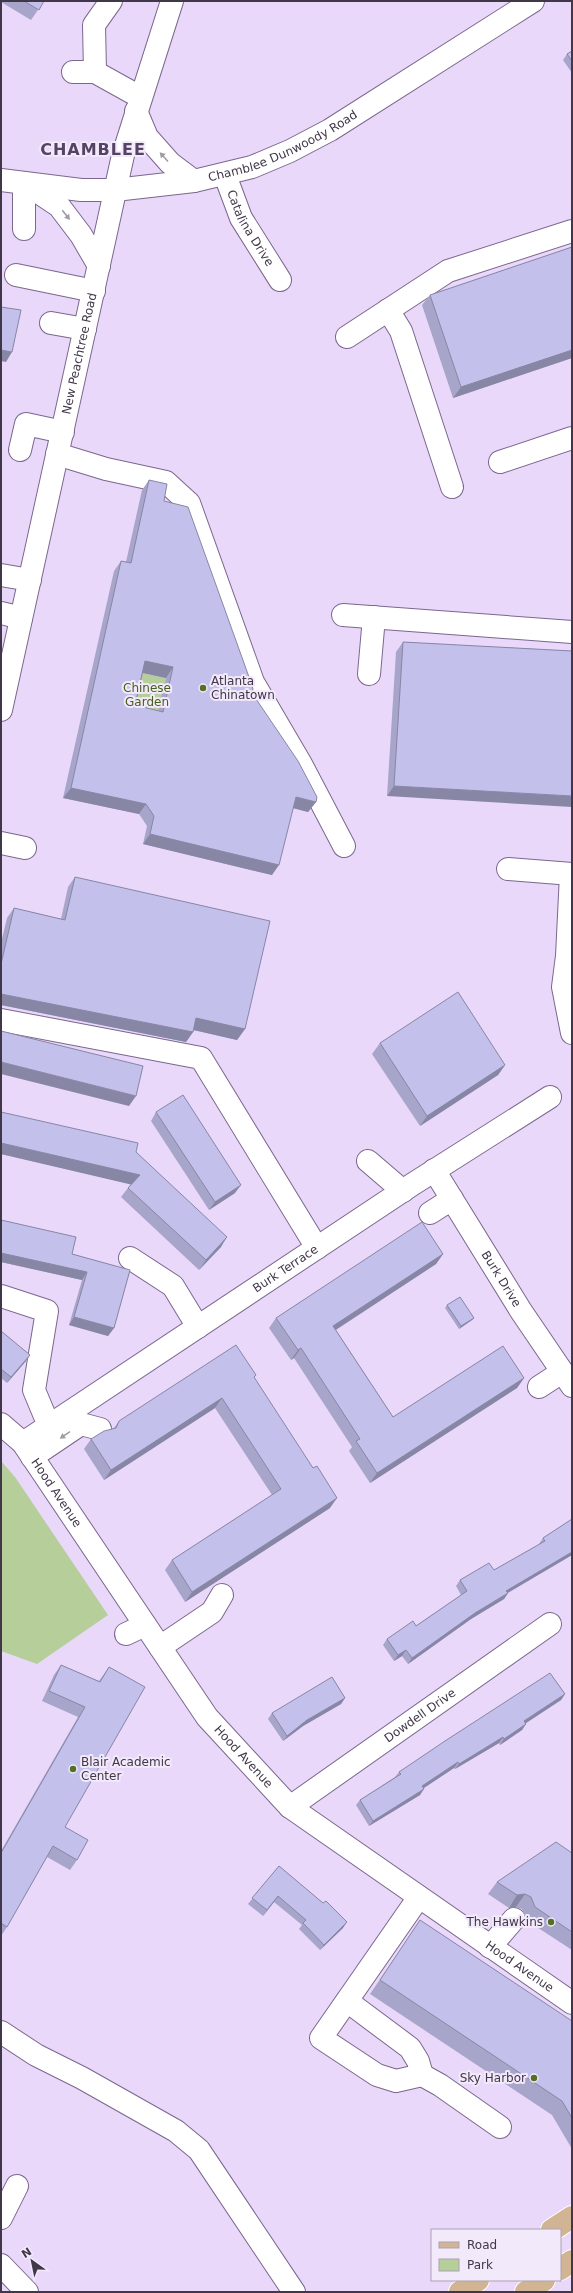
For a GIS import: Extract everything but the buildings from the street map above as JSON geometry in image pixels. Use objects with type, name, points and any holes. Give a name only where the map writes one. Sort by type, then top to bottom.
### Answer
[{"type":"main road","points":[[554,2229],[572,2217]]},
{"type":"main road","points":[[561,2268],[572,2261]]},
{"type":"main road","points":[[460,2292],[476,2281]]},
{"type":"main road","points":[[526,2292],[542,2281]]},
{"type":"street","points":[[95,72],[94,25],[112,1]]},
{"type":"street","name":"New Peachtree Road","points":[[1,710],[11,616],[30,580],[115,190],[138,104],[172,1]]},
{"type":"street","name":"Chamblee Dunwoody Road","points":[[1,180],[81,190],[115,190],[194,181],[225,175],[252,167],[290,151],[330,130],[533,1]]},
{"type":"street","points":[[73,72],[95,72],[138,104],[147,137],[170,163],[194,181]]},
{"type":"street","name":"Catalina Drive","points":[[225,175],[242,218],[280,280]]},
{"type":"street","points":[[24,183],[24,228]]},
{"type":"street","points":[[24,183],[59,206],[81,235],[99,266]]},
{"type":"street","points":[[347,337],[448,271],[572,231]]},
{"type":"street","points":[[16,275],[94,291]]},
{"type":"street","points":[[388,310],[401,331],[452,487]]},
{"type":"street","points":[[51,322],[85,329]]},
{"type":"street","points":[[20,450],[26,424],[62,432]]},
{"type":"street","points":[[500,462],[572,438]]},
{"type":"street","points":[[58,454],[106,469],[166,482],[189,503],[253,682],[301,764],[344,846]]},
{"type":"street","points":[[1,575],[30,580]]},
{"type":"street","points":[[342,614],[572,632]]},
{"type":"street","points":[[369,674],[374,617]]},
{"type":"street","points":[[1,843],[25,848]]},
{"type":"street","points":[[508,869],[571,874],[567,956],[563,987],[572,1033]]},
{"type":"street","points":[[1,1020],[201,1058],[316,1248]]},
{"type":"street","name":"Burk Terrace","points":[[27,1450],[49,1426],[434,1170],[550,1097]]},
{"type":"street","points":[[368,1161],[403,1191]]},
{"type":"street","name":"Burk Drive","points":[[434,1170],[521,1311],[567,1379]]},
{"type":"street","points":[[430,1213],[452,1199]]},
{"type":"street","points":[[130,1258],[173,1286],[198,1327]]},
{"type":"street","points":[[1,1296],[47,1311],[34,1390],[49,1426]]},
{"type":"street","points":[[539,1387],[567,1379]]},
{"type":"street","name":"Hood Avenue","points":[[1,1424],[27,1450],[136,1630],[160,1647],[207,1717],[290,1807],[572,2004]]},
{"type":"street","points":[[27,1450],[81,1424],[100,1429]]},
{"type":"street","points":[[160,1647],[212,1612],[222,1595]]},
{"type":"street","name":"Dowdell Drive","points":[[290,1807],[550,1624]]},
{"type":"street","points":[[418,1897],[321,2038],[377,2075],[396,2081],[422,2075],[440,2084],[500,2127]]},
{"type":"street","points":[[490,1947],[514,1919]]},
{"type":"street","points":[[347,2001],[410,2048],[418,2061],[422,2075]]},
{"type":"street","points":[[1,2032],[36,2056],[82,2078],[176,2131],[200,2150],[294,2292]]},
{"type":"street","points":[[1,2218],[17,2186]]},
{"type":"street","points":[[1,2265],[27,2292]]},
{"type":"green space","name":"Chinese Garden","points":[[138,672],[166,678],[156,723],[132,717]]},
{"type":"green space","points":[[1,1461],[15,1477],[108,1615],[37,1664],[1,1651]]},
{"type":"place","name":"Atlanta Chinatown","points":[[203,688]]},
{"type":"place","name":"Blair Academic Center","points":[[73,1769]]},
{"type":"place","name":"The Hawkins","points":[[551,1922]]},
{"type":"place","name":"Sky Harbor","points":[[534,2078]]},
{"type":"district","name":"CHAMBLEE","points":[[93,149]]}]
